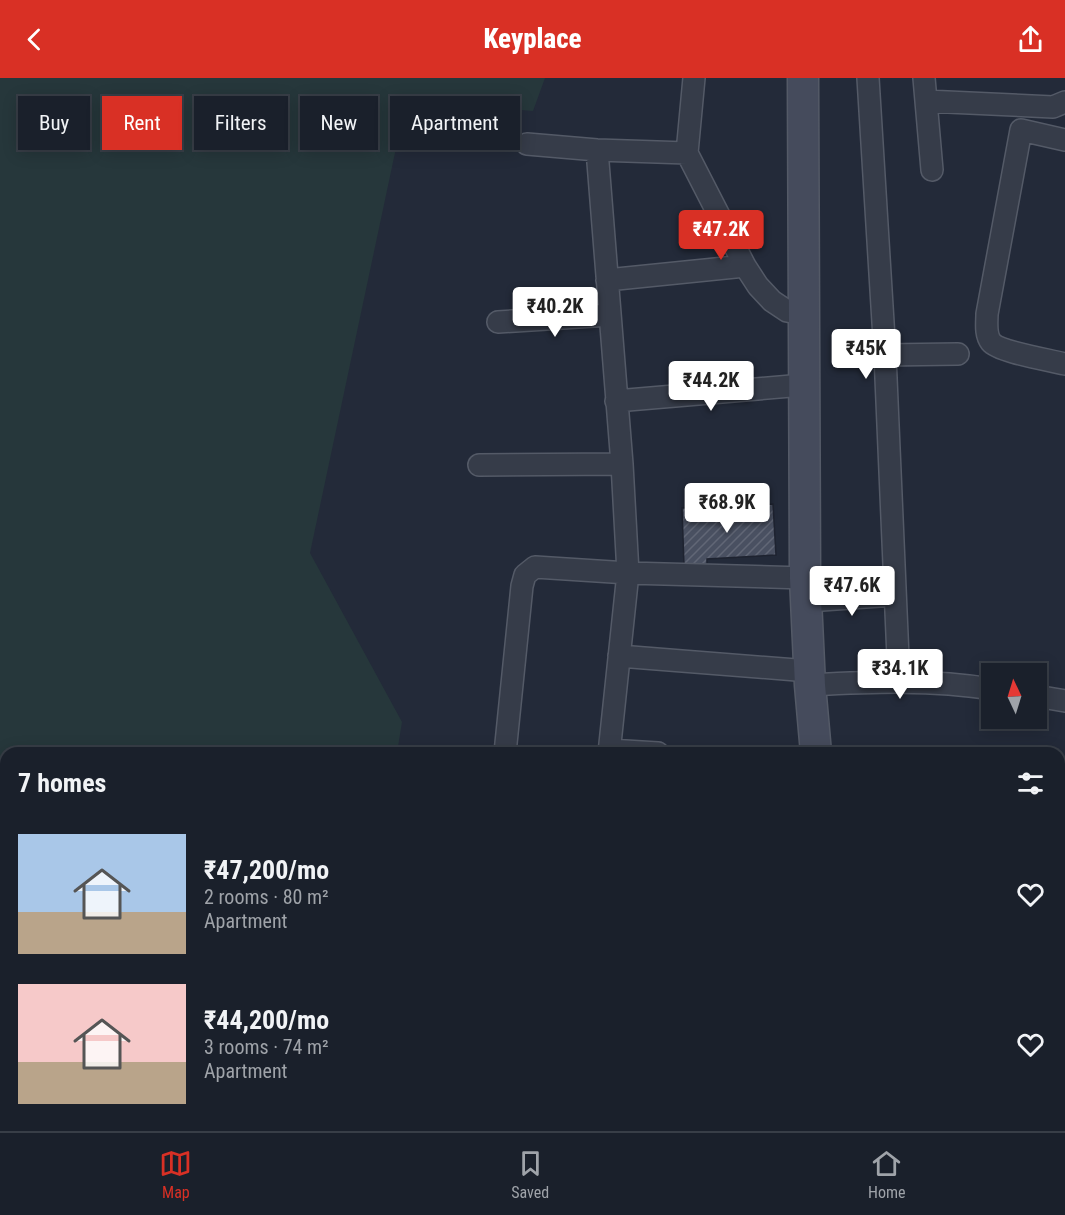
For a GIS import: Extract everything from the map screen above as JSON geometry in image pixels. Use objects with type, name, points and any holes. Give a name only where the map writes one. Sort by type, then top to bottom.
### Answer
[{"type":"main road","points":[[803,78],[806,590],[809,678],[815,747]]},
{"type":"street","points":[[694,78],[687,153],[758,286],[772,301],[787,311],[803,314]]},
{"type":"street","points":[[868,78],[885,355],[899,681]]},
{"type":"street","points":[[924,78],[932,170]]},
{"type":"street","points":[[926,101],[1053,107],[1065,102]]},
{"type":"street","points":[[1024,106],[987,314],[987,333],[992,344],[1008,351],[1065,364]]},
{"type":"street","points":[[1021,130],[1065,140]]},
{"type":"street","points":[[527,144],[597,150],[687,153]]},
{"type":"street","points":[[597,150],[622,464],[628,573],[610,747]]},
{"type":"street","points":[[607,280],[746,266]]},
{"type":"street","points":[[498,322],[610,315]]},
{"type":"street","points":[[885,355],[958,354]]},
{"type":"street","points":[[616,400],[803,385]]},
{"type":"street","points":[[479,465],[622,464]]},
{"type":"street","points":[[506,747],[522,586],[525,575],[535,567],[628,573],[806,590],[895,595]]},
{"type":"street","points":[[619,656],[809,678],[927,682],[981,688]]},
{"type":"street","points":[[1047,698],[1065,701]]},
{"type":"shaded area","points":[[0,78],[545,78],[533,111],[520,110],[520,96],[390,96],[390,150],[396,150],[310,553],[402,722],[398,747],[0,747]]},
{"type":"building","points":[[773,504],[776,555],[707,559],[707,564],[684,566],[682,508],[710,506],[710,513],[758,510],[758,505]]}]
